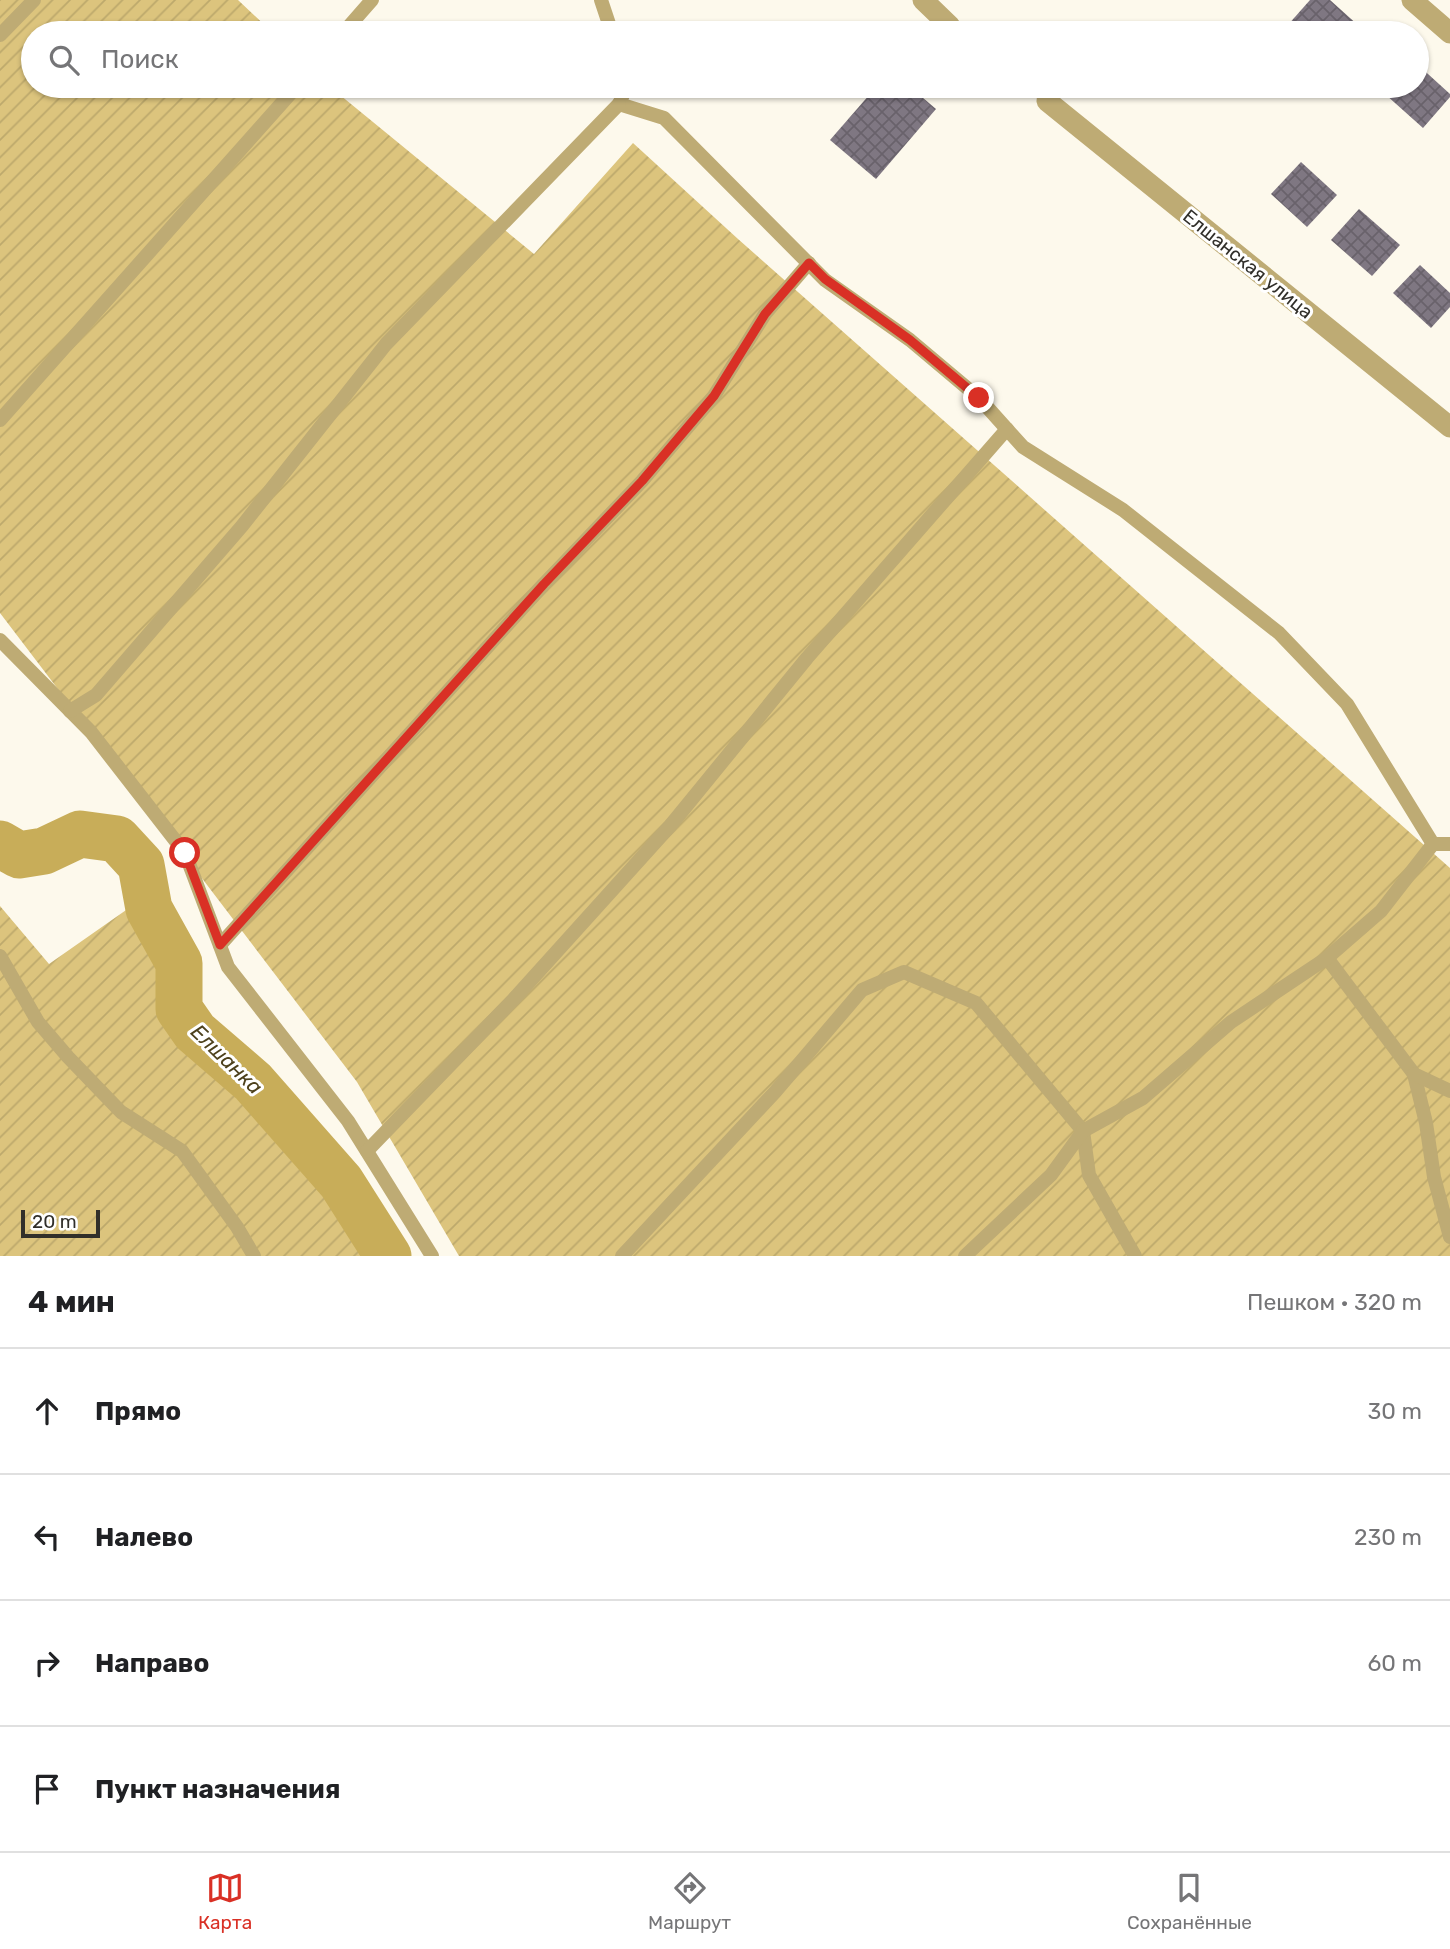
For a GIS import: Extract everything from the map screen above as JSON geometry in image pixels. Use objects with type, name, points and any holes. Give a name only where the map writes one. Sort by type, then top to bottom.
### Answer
[{"type":"street","points":[[923,0],[945,21]]},
{"type":"street","points":[[1412,0],[1450,33]]},
{"type":"street","name":"Елшанская улица","points":[[1047,101],[1450,427]]},
{"type":"lane","points":[[0,35],[34,0]]},
{"type":"lane","points":[[354,21],[372,0]]},
{"type":"lane","points":[[601,0],[608,21]]},
{"type":"lane","points":[[0,420],[286,98]]},
{"type":"lane","points":[[70,711],[96,695],[242,526],[386,344],[619,104],[622,98]]},
{"type":"lane","points":[[619,104],[664,118],[825,279],[910,340],[979,398],[1023,447],[1124,510],[1279,633],[1347,704],[1433,844]]},
{"type":"lane","points":[[220,945],[517,614],[651,470],[714,396],[765,314],[809,263]]},
{"type":"lane","points":[[367,1151],[513,1000],[660,836],[807,658],[1007,429]]},
{"type":"lane","points":[[0,640],[91,732],[185,853],[228,967],[348,1121],[432,1256]]},
{"type":"lane","points":[[1433,844],[1450,844]]},
{"type":"lane","points":[[965,1256],[1051,1175],[1083,1131],[1143,1098],[1231,1022],[1327,958],[1381,911],[1433,844]]},
{"type":"lane","points":[[0,956],[38,1022],[121,1112],[181,1151],[237,1227],[254,1256]]},
{"type":"lane","points":[[1327,958],[1414,1074],[1426,1123],[1434,1177],[1450,1237]]},
{"type":"lane","points":[[622,1256],[775,1092],[862,989],[904,972],[976,1003],[1083,1131],[1089,1175],[1135,1256]]},
{"type":"lane","points":[[1414,1074],[1450,1091]]},
{"type":"shaded area","points":[[0,0],[238,0],[260,21],[21,21],[21,98],[344,98],[534,254],[633,143],[738,239],[1450,868],[1450,1256],[459,1256],[357,1082],[0,613]]},
{"type":"shaded area","points":[[0,906],[49,964],[129,908],[370,1256],[0,1256]]},
{"type":"building","points":[[1310,0],[1330,0],[1353,21],[1291,21]]},
{"type":"building","points":[[1429,75],[1450,97],[1423,128],[1389,98],[1429,98]]},
{"type":"building","points":[[867,98],[923,98],[936,109],[876,179],[830,140]]},
{"type":"building","points":[[1301,162],[1337,195],[1307,227],[1271,194]]},
{"type":"building","points":[[1359,209],[1400,245],[1372,276],[1331,240]]},
{"type":"building","points":[[1420,265],[1450,293],[1450,307],[1431,328],[1393,293]]},
{"type":"waterway","name":"Елшанка","points":[[0,844],[19,855],[44,851],[80,834],[117,839],[141,865],[149,909],[179,963],[179,1009],[195,1032],[253,1082],[341,1182],[388,1256]]},
{"type":"route","points":[[185,853],[220,945],[544,584],[642,481],[714,396],[765,314],[809,263],[825,279],[910,340],[979,398]]}]
